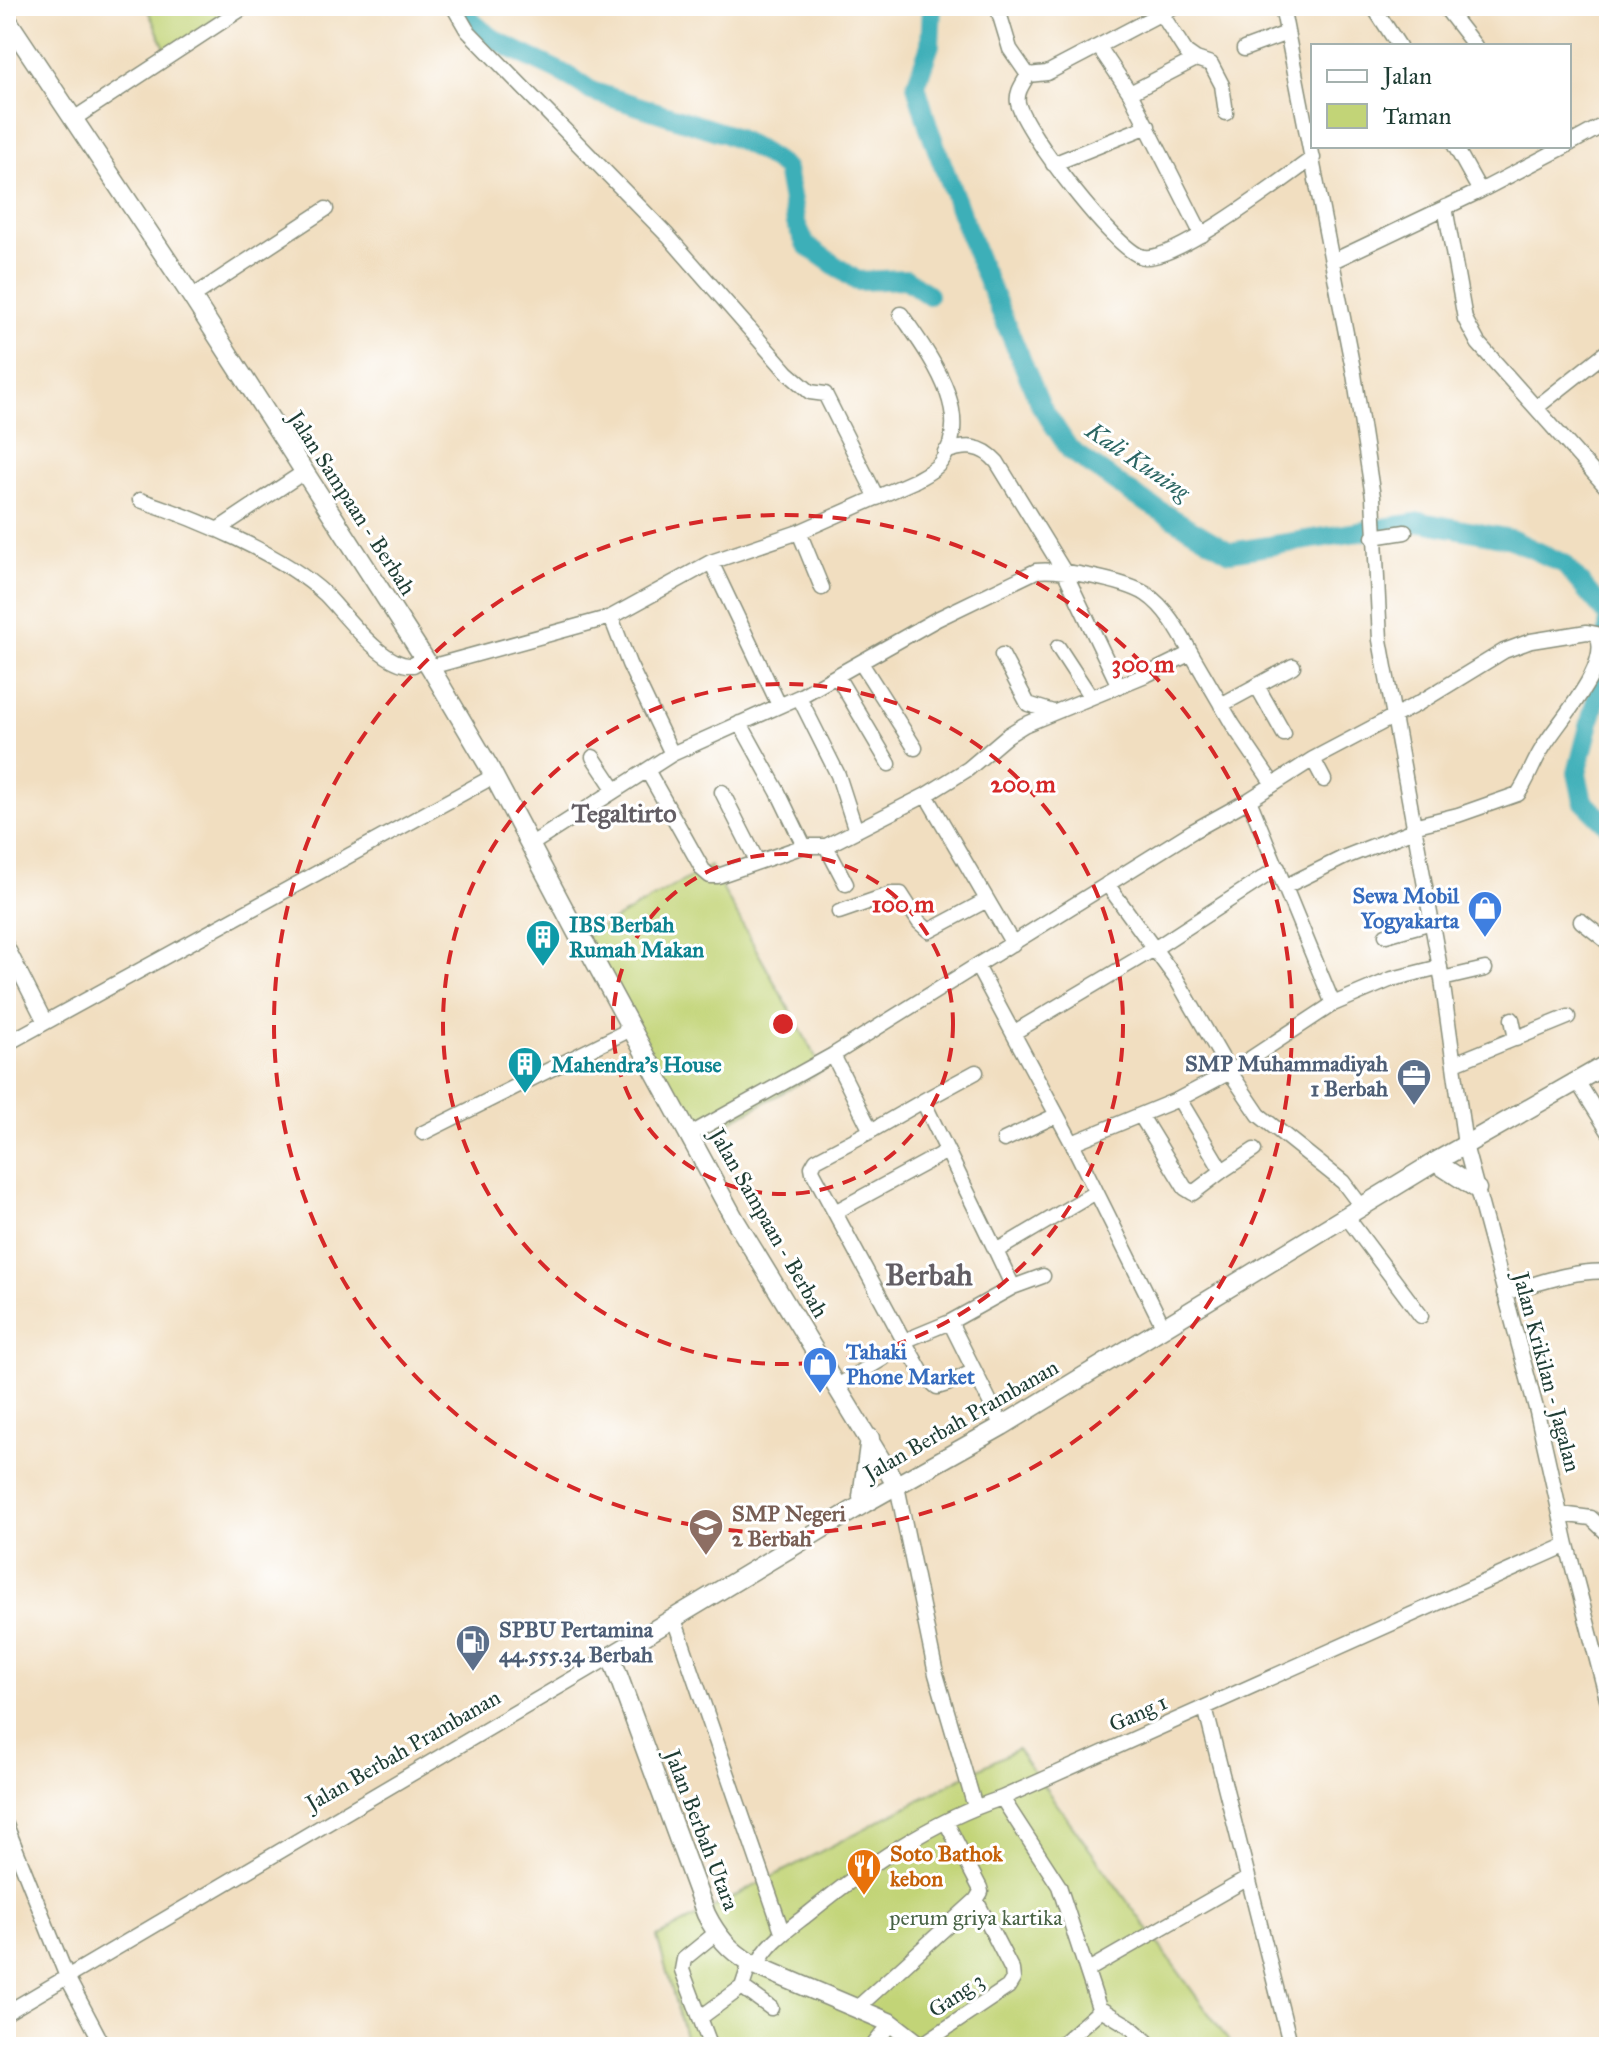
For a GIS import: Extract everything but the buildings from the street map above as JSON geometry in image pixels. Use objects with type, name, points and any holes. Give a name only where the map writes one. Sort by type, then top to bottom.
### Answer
[{"type":"main road","name":"Jalan Sampaan - Berbah","points":[[6,18],[192,297],[427,662],[494,776],[765,1270],[839,1385],[897,1486]]},
{"type":"main road","name":"Jalan Berbah Prambanan","points":[[611,1656],[865,1503],[1002,1426],[1435,1162],[1609,1063]]},
{"type":"main road","points":[[1435,1162],[1477,1189]]},
{"type":"main road","points":[[865,1503],[862,1497],[870,1438]]},
{"type":"main road","name":"Jalan Berbah Utara","points":[[611,1656],[706,1914],[716,1933],[733,1952],[754,1964],[891,2023],[921,2046]]},
{"type":"street","points":[[72,120],[246,6]]},
{"type":"street","points":[[453,6],[467,30],[668,236],[788,373],[810,392],[825,394],[877,498]]},
{"type":"street","points":[[997,6],[1010,49],[1028,75]]},
{"type":"street","points":[[1028,75],[1047,73],[1175,6]]},
{"type":"street","name":"Jalan Krikilan - Jagalan","points":[[1282,6],[1306,98],[1311,141]]},
{"type":"street","points":[[1373,6],[1398,44]]},
{"type":"street","points":[[1444,6],[1473,44]]},
{"type":"street","points":[[1161,13],[1186,52],[1211,64],[1222,85],[1226,113]]},
{"type":"street","points":[[1244,49],[1287,33]]},
{"type":"street","points":[[1099,47],[1130,93],[1202,235]]},
{"type":"street","points":[[1130,93],[1196,59]]},
{"type":"street","points":[[1028,75],[1017,93],[1018,103],[1035,140],[1130,251],[1142,257],[1153,256],[1202,235],[1313,158]]},
{"type":"street","points":[[1571,143],[1609,122]]},
{"type":"street","points":[[1053,164],[1148,126]]},
{"type":"street","name":"Jalan Krikilan - Jagalan","points":[[1312,148],[1373,497],[1380,640],[1441,973],[1465,1145],[1537,1412],[1567,1545],[1609,1706]]},
{"type":"street","points":[[1456,148],[1480,191]]},
{"type":"street","points":[[1534,148],[1540,160]]},
{"type":"street","points":[[1333,261],[1562,148]]},
{"type":"street","points":[[1445,207],[1465,319],[1471,332],[1609,490]]},
{"type":"street","points":[[192,297],[326,209]]},
{"type":"street","points":[[140,500],[217,530],[310,581],[396,663],[413,665],[427,662],[611,617],[711,562],[799,532],[929,472],[940,463],[945,452],[953,431],[954,413],[922,346],[901,314]]},
{"type":"street","points":[[1537,407],[1609,350]]},
{"type":"street","points":[[945,452],[977,446],[988,452],[1065,573],[1118,684]]},
{"type":"street","points":[[217,530],[304,472]]},
{"type":"street","points":[[799,532],[822,588]]},
{"type":"street","points":[[1373,537],[1405,532]]},
{"type":"street","points":[[711,562],[779,705]]},
{"type":"street","points":[[530,845],[672,754],[799,697],[937,619],[1036,571],[1050,570],[1107,580],[1146,594],[1174,624],[1221,705],[1273,784]]},
{"type":"street","points":[[611,617],[629,664],[672,754]]},
{"type":"street","points":[[689,1135],[833,1055],[1193,831],[1504,651],[1531,641],[1587,632],[1597,634],[1602,644],[1596,665],[1542,748],[1518,794],[1414,828],[1286,886]]},
{"type":"street","points":[[1058,647],[1090,696]]},
{"type":"street","points":[[647,770],[703,870],[710,876],[718,876],[804,846],[826,846],[926,795],[968,769],[1008,735],[1053,712],[1148,674],[1191,653]]},
{"type":"street","points":[[1002,655],[1028,704],[1053,712]]},
{"type":"street","points":[[861,663],[915,748]]},
{"type":"street","points":[[1221,705],[1293,666]]},
{"type":"street","points":[[837,676],[889,764]]},
{"type":"street","points":[[1257,686],[1284,734]]},
{"type":"street","points":[[799,697],[838,775],[856,831]]},
{"type":"street","points":[[740,723],[804,846]]},
{"type":"street","points":[[593,757],[615,790]]},
{"type":"street","points":[[1313,759],[1324,780]]},
{"type":"street","points":[[6,1044],[494,776]]},
{"type":"street","points":[[722,792],[757,861]]},
{"type":"street","points":[[926,795],[1013,944]]},
{"type":"street","points":[[1249,800],[1333,1004]]},
{"type":"street","points":[[826,846],[846,884]]},
{"type":"street","points":[[1013,1033],[1154,949],[1278,868]]},
{"type":"street","points":[[1107,884],[1177,980],[1230,1072],[1259,1115],[1343,1182],[1354,1211],[1421,1316]]},
{"type":"street","points":[[839,912],[891,894],[901,894],[919,922],[929,931],[987,900]]},
{"type":"street","points":[[1581,921],[1609,943]]},
{"type":"street","points":[[1386,935],[1432,922]]},
{"type":"street","points":[[6,945],[45,1022]]},
{"type":"street","points":[[977,966],[1072,1143],[1164,1328]]},
{"type":"street","points":[[1072,1143],[1179,1099],[1230,1072],[1333,1004],[1392,979],[1485,969]]},
{"type":"street","points":[[1455,1063],[1568,1017]]},
{"type":"street","points":[[1512,1019],[1516,1039]]},
{"type":"street","points":[[423,1133],[631,1029]]},
{"type":"street","points":[[833,1055],[871,1131]]},
{"type":"street","points":[[974,1371],[937,1387],[924,1376],[815,1178],[813,1164],[976,1072]]},
{"type":"street","points":[[1577,1081],[1609,1132]]},
{"type":"street","points":[[1179,1099],[1222,1171]]},
{"type":"street","points":[[923,1101],[1013,1287]]},
{"type":"street","points":[[1004,1140],[1057,1115]]},
{"type":"street","points":[[1141,1116],[1189,1192],[1193,1193],[1254,1150]]},
{"type":"street","points":[[835,1212],[947,1151]]},
{"type":"street","points":[[996,1251],[1096,1192]]},
{"type":"street","points":[[1504,1293],[1573,1275],[1609,1272]]},
{"type":"street","points":[[904,1341],[950,1322],[1013,1287],[1043,1276]]},
{"type":"street","points":[[950,1322],[1002,1426]]},
{"type":"street","points":[[839,1385],[884,1358]]},
{"type":"street","points":[[897,1486],[936,1674],[975,1807]]},
{"type":"street","points":[[1561,1514],[1591,1518],[1609,1535]]},
{"type":"street","name":"Gang 1","points":[[754,1964],[783,1934],[853,1877],[899,1846],[975,1807],[1002,1798],[1567,1545]]},
{"type":"street","points":[[674,1619],[783,1934]]},
{"type":"street","name":"Jalan Berbah Prambanan","points":[[6,2013],[611,1656]]},
{"type":"street","points":[[1205,1707],[1291,2047]]},
{"type":"street","points":[[1002,1798],[1059,1886],[1099,2008],[1058,2047]]},
{"type":"street","points":[[857,2008],[976,1900],[981,1892],[946,1822]]},
{"type":"street","points":[[6,1825],[67,1977],[104,2047]]},
{"type":"street","points":[[1088,1970],[1245,1880]]},
{"type":"street","name":"Gang 3","points":[[921,2046],[1008,1987],[1013,1979],[1012,1970],[976,1900]]},
{"type":"street","points":[[711,2047],[682,1964],[716,1933]]},
{"type":"street","points":[[700,2018],[742,1987],[754,1964]]},
{"type":"street","points":[[742,1987],[771,2008]]},
{"type":"street","points":[[1099,2008],[1129,2026],[1153,2047]]},
{"type":"street","points":[[872,2047],[891,2023]]},
{"type":"green space","points":[[146,6],[245,6],[169,57]]},
{"type":"green space","points":[[710,866],[823,1070],[693,1142],[580,939]]},
{"type":"green space","name":"perum griya kartika","points":[[1017,1749],[1233,2047],[688,2047],[657,1937]]},
{"type":"waterway","points":[[460,6],[486,33],[591,91],[726,134],[750,145],[786,169],[796,223],[806,245],[857,281],[906,279],[928,295]]},
{"type":"waterway","name":"Kali Kuning","points":[[932,6],[930,45],[916,85],[928,126],[979,261],[1041,406],[1070,450],[1135,496],[1230,552],[1422,522],[1511,539],[1564,564],[1609,617],[1605,664],[1577,773],[1583,801],[1609,827]]},
{"type":"place","name":"Sewa Mobil Yogyakarta","points":[[1485,939]]},
{"type":"place","name":"IBS Berbah Rumah Makan","points":[[543,968]]},
{"type":"place","name":"Mahendra's House","points":[[525,1095]]},
{"type":"place","name":"SMP Muhammadiyah 1 Berbah","points":[[1414,1107]]},
{"type":"place","name":"Tahaki Phone Market","points":[[820,1395]]},
{"type":"place","name":"SMP Negeri 2 Berbah","points":[[706,1557]]},
{"type":"place","name":"SPBU Pertamina 44.555.34 Berbah","points":[[473,1673]]},
{"type":"place","name":"Soto Bathok kebon","points":[[864,1897]]},
{"type":"district","name":"Tegaltirto","points":[[624,813]]},
{"type":"district","name":"Berbah","points":[[929,1275]]}]
